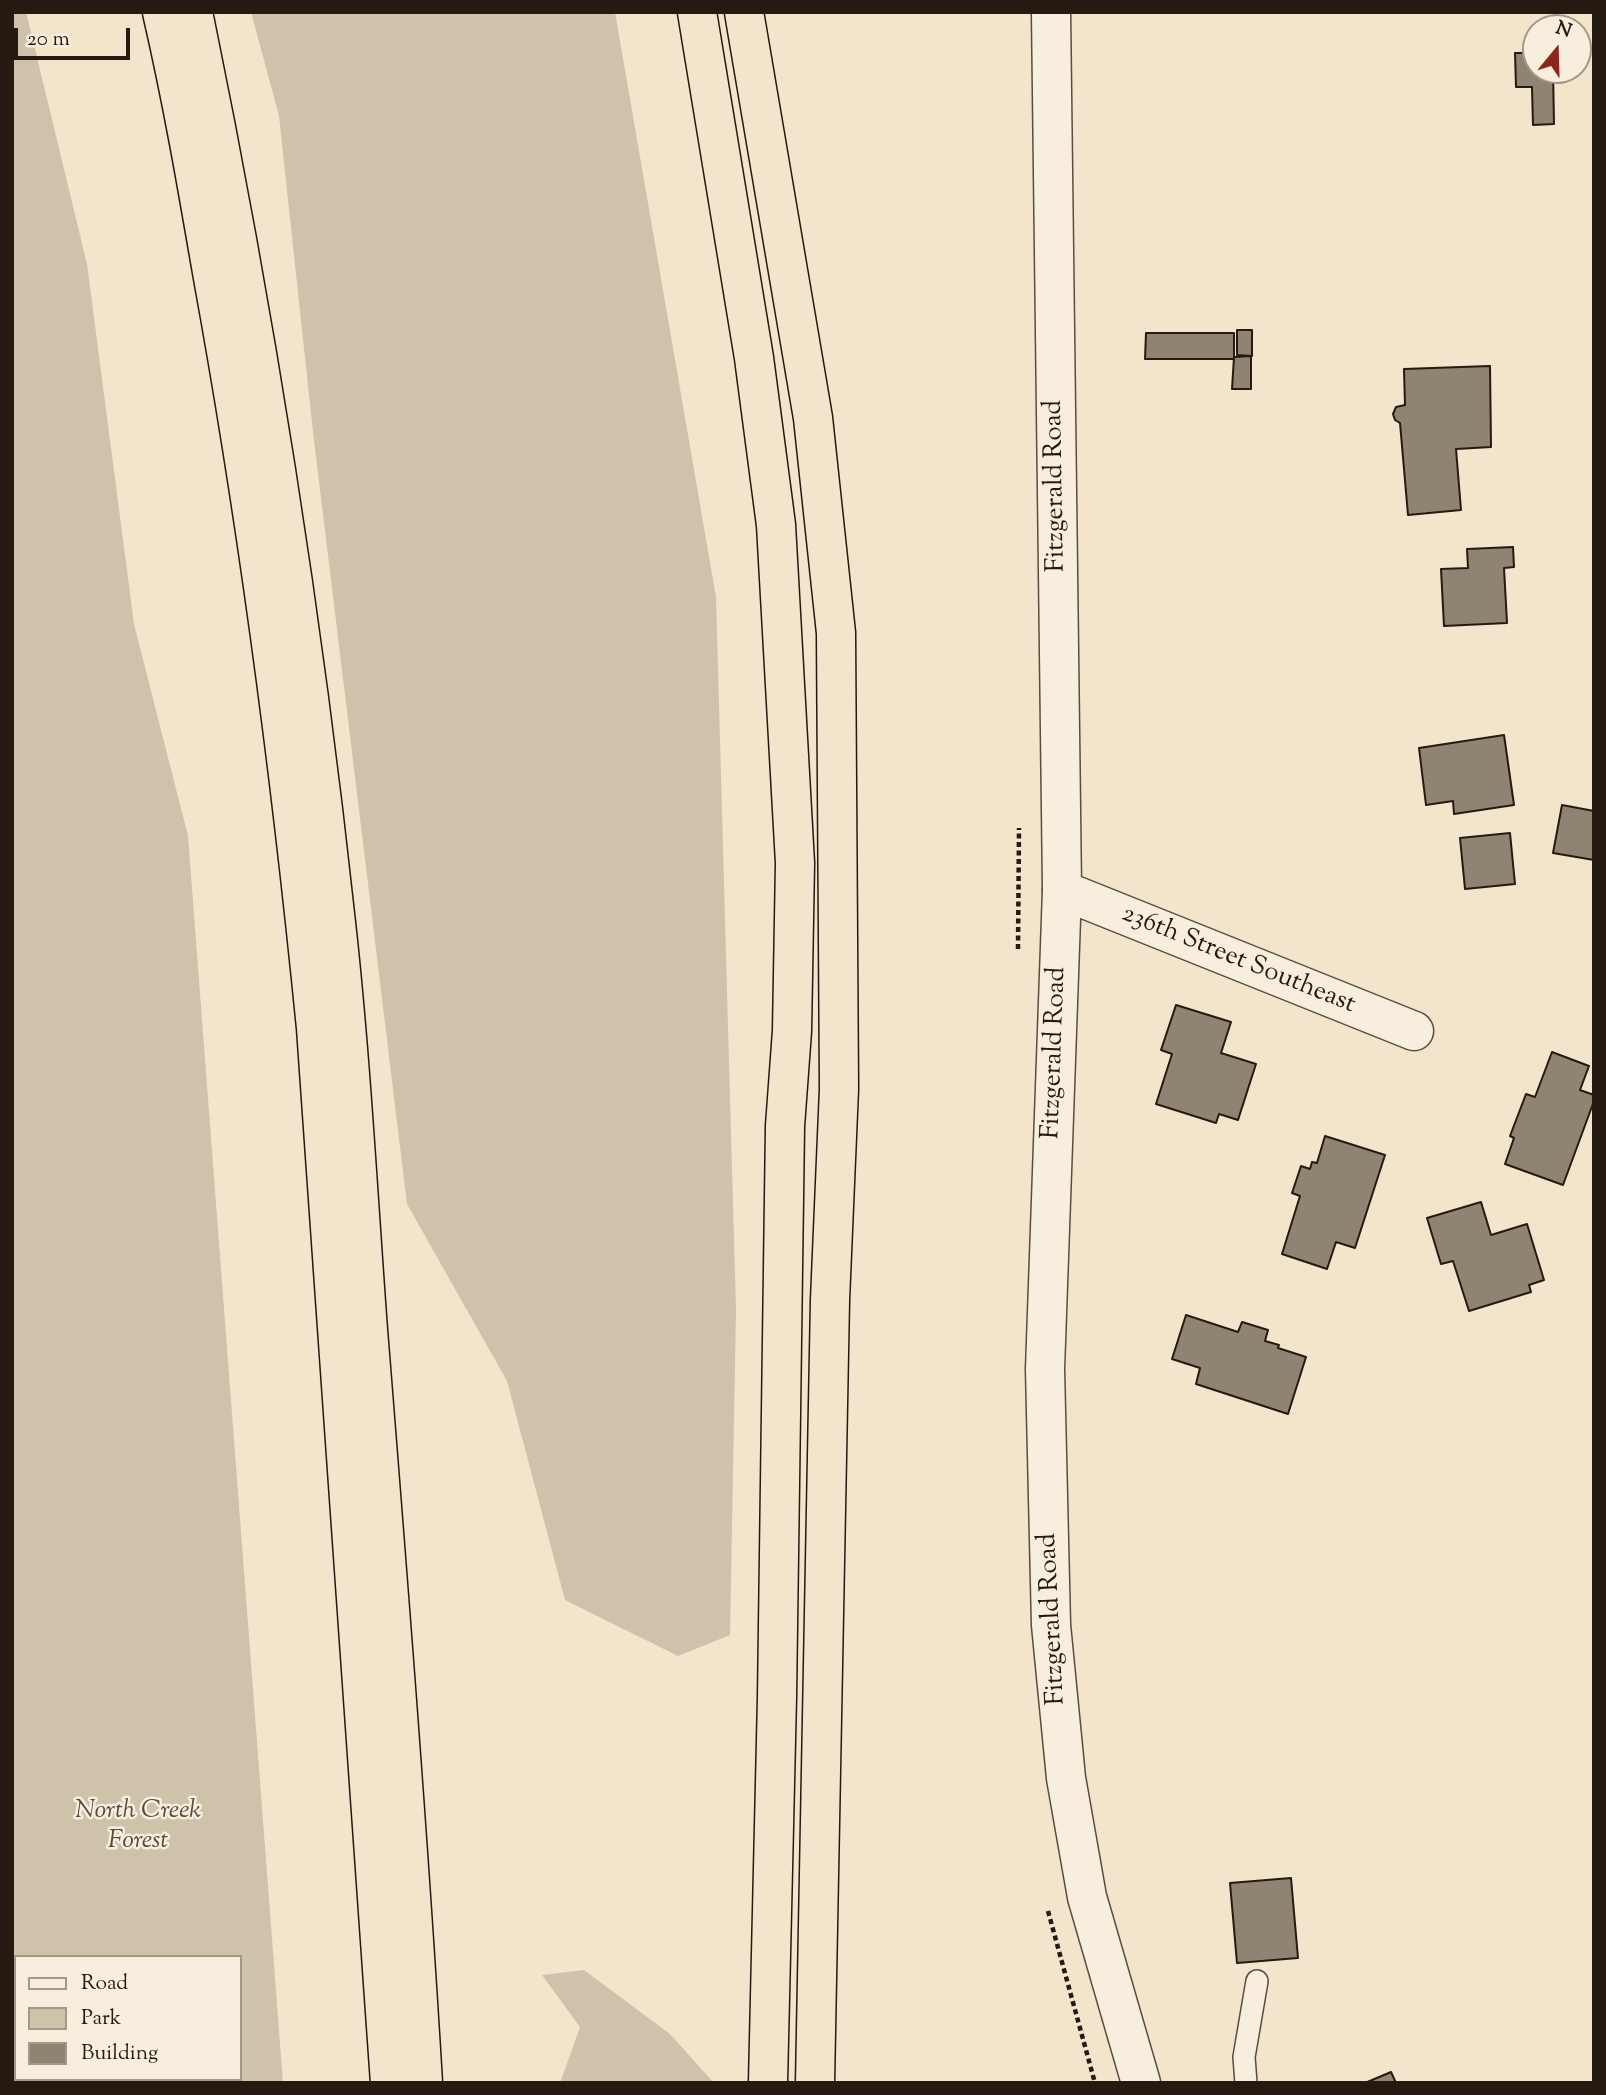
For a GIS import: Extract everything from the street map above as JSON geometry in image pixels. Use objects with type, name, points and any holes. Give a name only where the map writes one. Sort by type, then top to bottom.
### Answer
[{"type":"highway","points":[[162,12],[238,413],[276,674],[306,927],[316,1028],[390,2083]]},
{"type":"highway","points":[[193,12],[224,163],[264,389],[301,635],[337,925],[382,1493],[423,2083]]},
{"type":"highway","points":[[697,12],[754,358],[776,525],[795,863],[792,1031],[785,1126],[777,1697],[768,2083]]},
{"type":"highway","points":[[744,12],[813,418],[836,633],[839,1089],[830,1314],[815,2083]]},
{"type":"highway","points":[[792,1031],[839,1089]]},
{"type":"street","name":"Fitzgerald Road","points":[[1051,12],[1062,890],[1045,1369],[1051,1625],[1066,1778],[1087,1897],[1141,2083]]},
{"type":"street","name":"236th Street Southeast","points":[[1062,890],[1414,1031]]},
{"type":"lane","points":[[1246,2083],[1244,2057],[1257,1981]]},
{"type":"green space","name":"North Creek Forest","points":[[12,12],[26,12],[87,264],[134,624],[188,836],[283,2083],[12,2083]]},
{"type":"green space","points":[[251,12],[615,12],[716,597],[736,1311],[730,1635],[678,1656],[565,1600],[507,1381],[407,1204],[313,432],[279,116]]},
{"type":"green space","points":[[584,1970],[670,2034],[714,2083],[560,2083],[580,2027],[542,1975]]},
{"type":"building","points":[[1515,53],[1522,53],[1522,84],[1553,84],[1554,124],[1533,125],[1532,87],[1516,87]]},
{"type":"building","points":[[1237,330],[1252,330],[1252,356],[1237,355]]},
{"type":"building","points":[[1146,333],[1234,333],[1234,359],[1145,359]]},
{"type":"building","points":[[1251,356],[1251,389],[1232,389],[1234,357]]},
{"type":"building","points":[[1490,366],[1491,447],[1456,449],[1461,510],[1408,515],[1400,423],[1395,420],[1393,414],[1396,407],[1405,405],[1404,369]]},
{"type":"building","points":[[1513,547],[1514,567],[1504,568],[1507,623],[1444,626],[1441,569],[1468,568],[1467,549]]},
{"type":"building","points":[[1504,735],[1514,805],[1454,814],[1453,801],[1426,805],[1419,748]]},
{"type":"building","points":[[1562,805],[1594,811],[1594,860],[1553,853]]},
{"type":"building","points":[[1510,833],[1515,884],[1465,889],[1460,838]]},
{"type":"building","points":[[1176,1005],[1231,1022],[1221,1053],[1256,1064],[1238,1120],[1219,1114],[1216,1123],[1156,1104],[1172,1054],[1161,1050]]},
{"type":"building","points":[[1552,1052],[1589,1066],[1580,1090],[1594,1095],[1563,1185],[1505,1164],[1514,1138],[1510,1136],[1526,1094],[1535,1097]]},
{"type":"building","points":[[1325,1136],[1385,1155],[1355,1248],[1336,1242],[1327,1269],[1282,1254],[1300,1196],[1292,1193],[1301,1166],[1310,1169],[1312,1162],[1317,1163]]},
{"type":"building","points":[[1481,1202],[1491,1235],[1527,1224],[1544,1280],[1529,1285],[1531,1292],[1469,1311],[1453,1261],[1441,1264],[1427,1218]]},
{"type":"building","points":[[1186,1315],[1238,1332],[1242,1322],[1268,1330],[1265,1341],[1306,1357],[1288,1414],[1196,1384],[1200,1368],[1172,1359]]},
{"type":"building","points":[[1291,1878],[1298,1958],[1237,1963],[1230,1883]]},
{"type":"building","points":[[1391,2072],[1396,2083],[1365,2083]]}]
